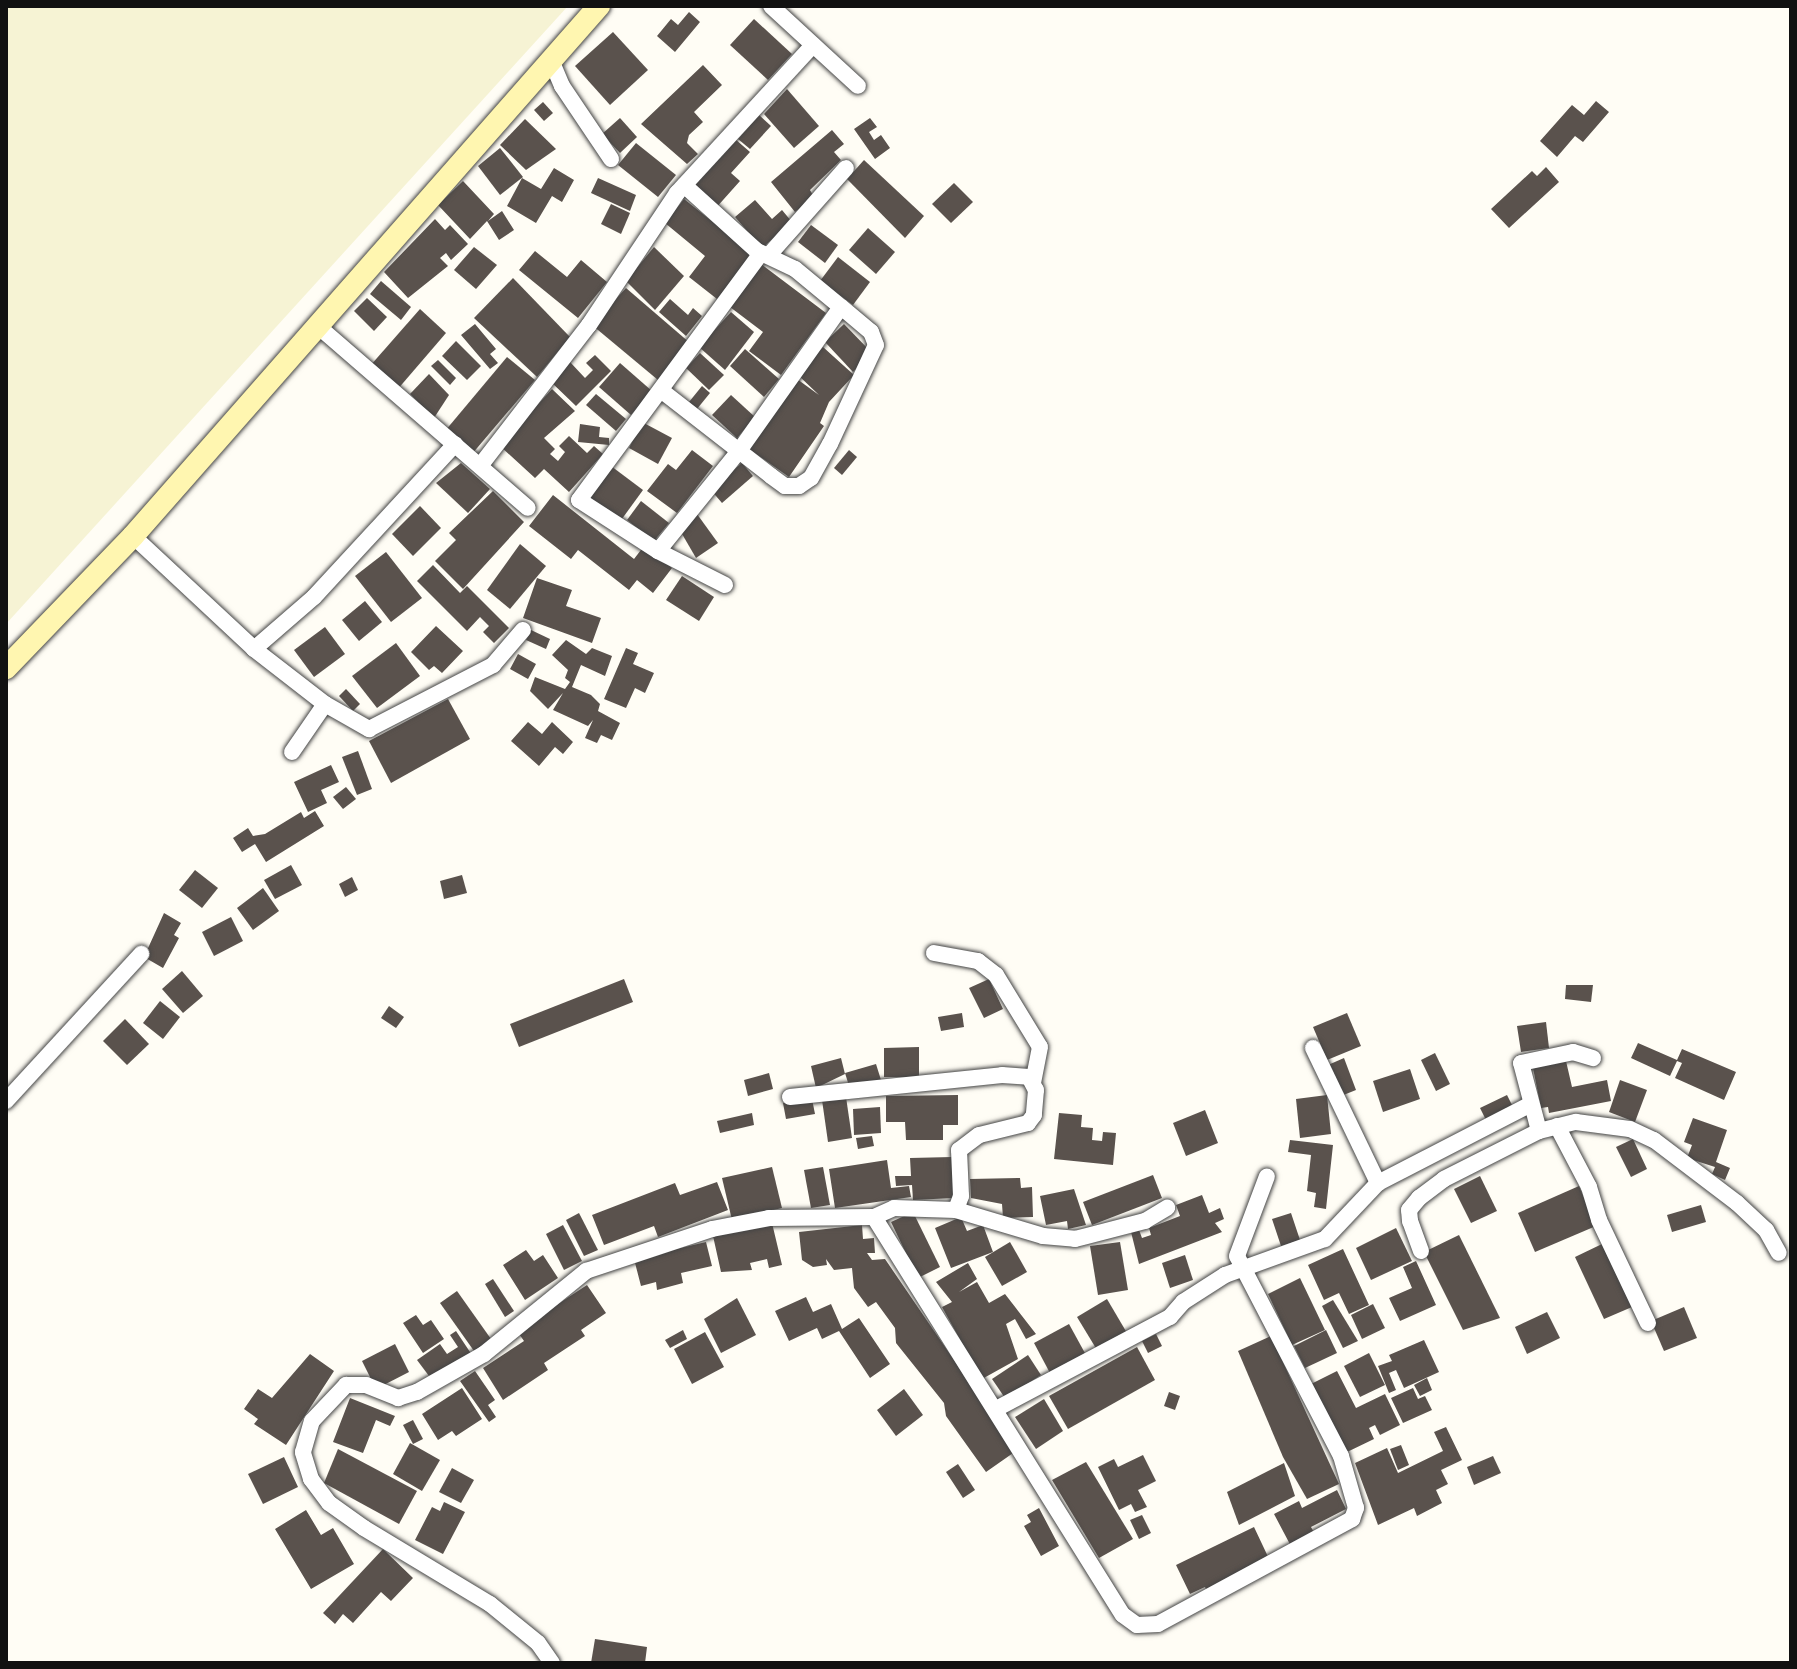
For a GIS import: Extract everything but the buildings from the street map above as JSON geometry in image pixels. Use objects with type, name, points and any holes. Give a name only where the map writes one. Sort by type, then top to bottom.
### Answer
[{"type":"street","points":[[6,668],[133,536],[599,6]]},
{"type":"street","points":[[771,6],[858,86]]},
{"type":"street","points":[[480,466],[589,325],[684,185],[813,45]]},
{"type":"street","points":[[551,60],[562,86],[611,159]]},
{"type":"street","points":[[725,585],[658,551],[579,500],[765,254],[846,168]]},
{"type":"street","points":[[662,391],[785,486],[799,486],[811,478],[875,356],[871,332],[795,269],[765,254],[684,185]]},
{"type":"street","points":[[658,551],[739,451],[841,307]]},
{"type":"street","points":[[319,327],[528,508]]},
{"type":"street","points":[[254,649],[314,597],[455,444]]},
{"type":"street","points":[[133,536],[254,649],[325,704],[369,729],[493,665],[523,630]]},
{"type":"street","points":[[292,752],[325,704]]},
{"type":"street","points":[[934,953],[968,958],[996,975],[1040,1047],[1033,1082],[1034,1115],[1028,1123],[963,1143],[956,1210]]},
{"type":"street","points":[[6,1101],[141,954]]},
{"type":"street","points":[[1313,1048],[1378,1183]]},
{"type":"street","points":[[1539,1131],[1529,1105],[1521,1063],[1573,1052],[1593,1058]]},
{"type":"street","points":[[790,1097],[1002,1075],[1021,1075],[1033,1082]]},
{"type":"street","points":[[998,1408],[1170,1317],[1183,1302],[1225,1275],[1325,1239],[1378,1183],[1529,1105]]},
{"type":"street","points":[[1421,1251],[1409,1210],[1444,1179],[1539,1131],[1557,1126],[1606,1124],[1654,1140],[1737,1203],[1766,1230],[1779,1253]]},
{"type":"street","points":[[1557,1126],[1589,1187],[1599,1220],[1648,1323]]},
{"type":"street","points":[[874,1217],[998,1408],[1123,1615],[1137,1625],[1174,1619],[1352,1519],[1356,1508],[1341,1456],[1242,1271],[1237,1256],[1267,1176]]},
{"type":"street","points":[[552,1663],[538,1643],[490,1604],[329,1503],[311,1479],[303,1452],[312,1421],[346,1385],[366,1385],[398,1398],[417,1392],[484,1354],[586,1271],[712,1229],[769,1218],[874,1217],[894,1208],[956,1210],[1043,1236],[1075,1239],[1145,1221],[1167,1208]]},
{"type":"shaded area","points":[[6,6],[568,6],[6,624]]}]
